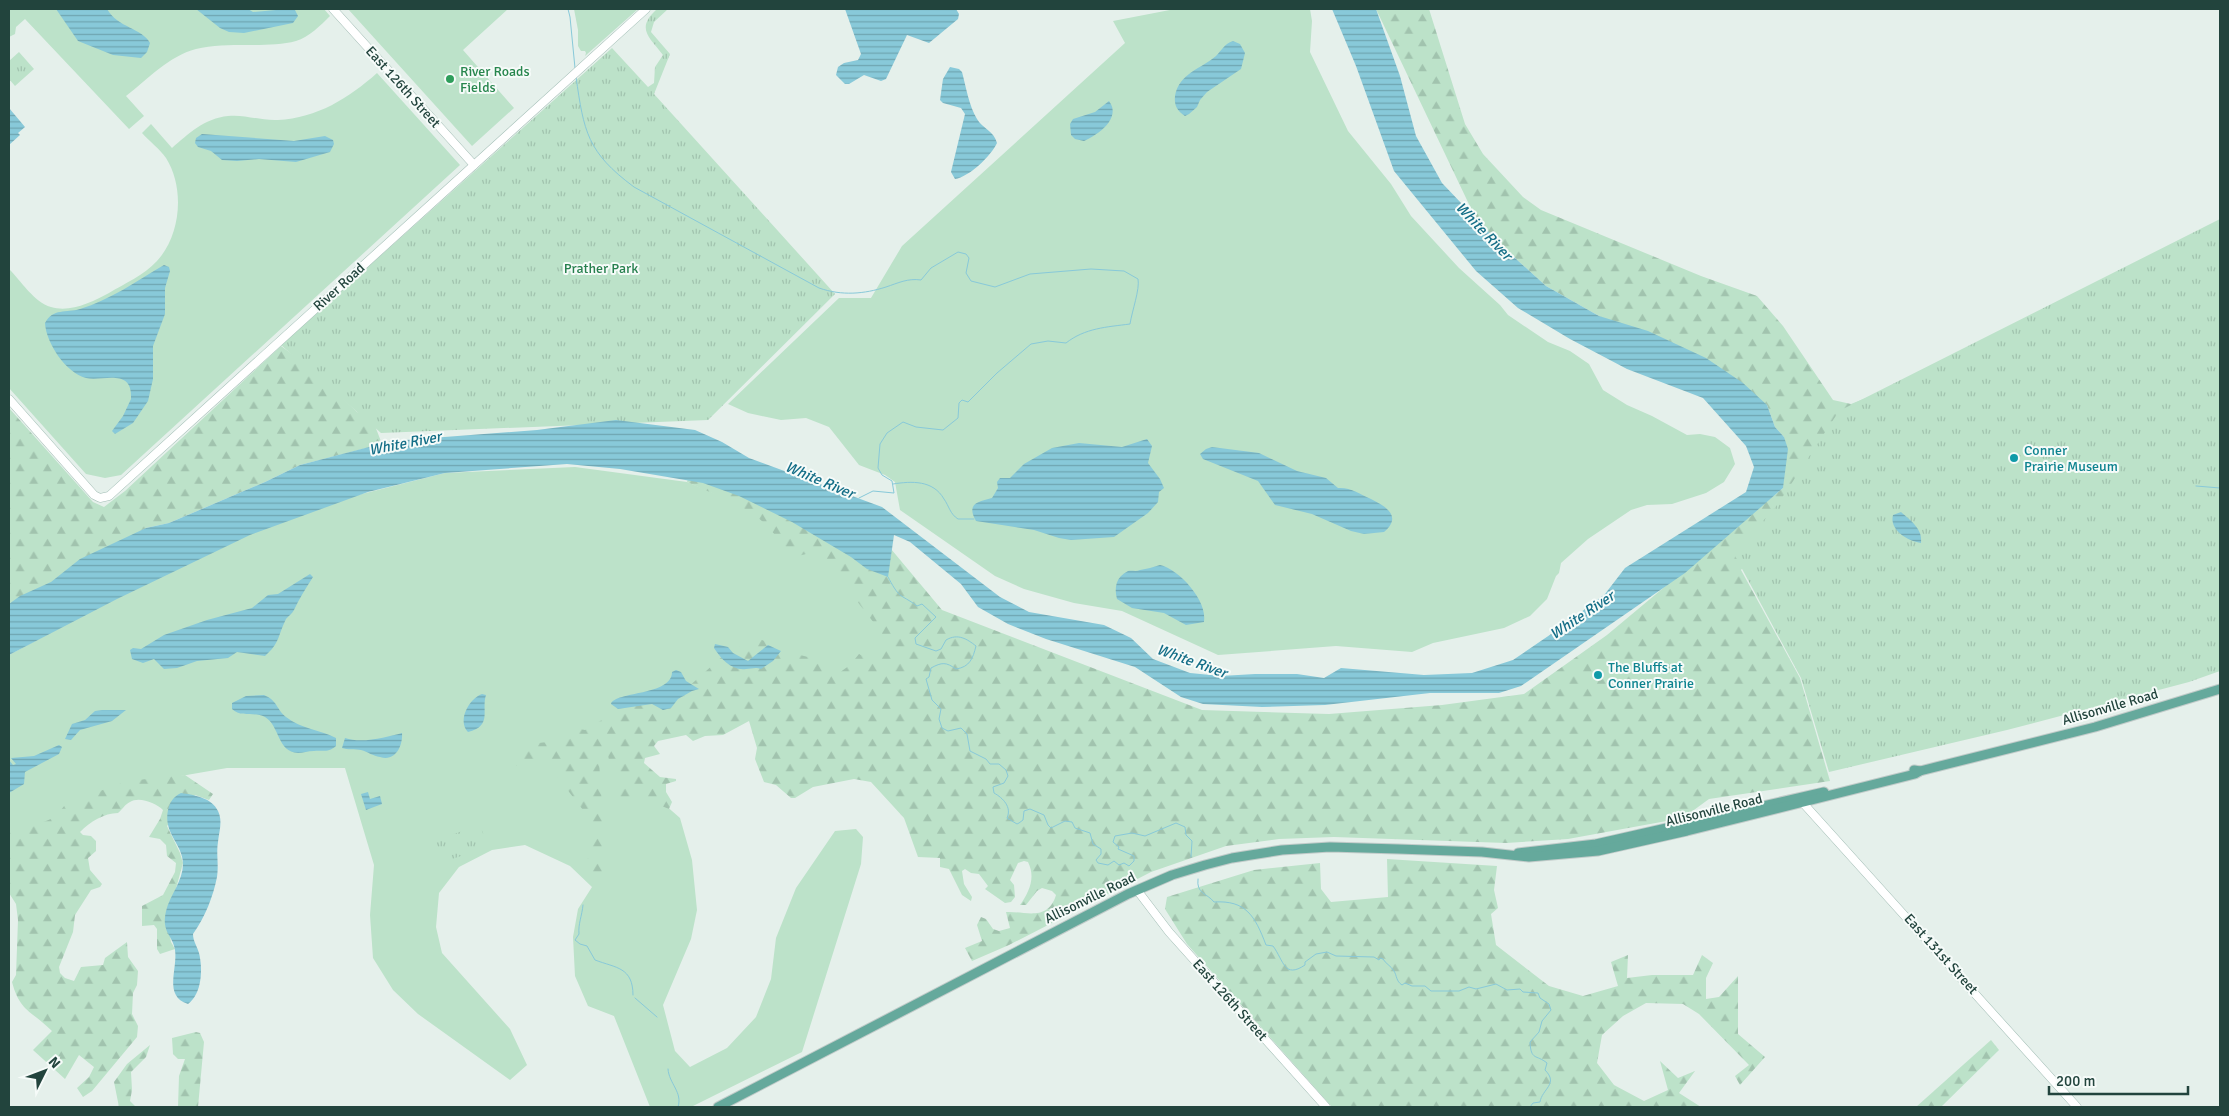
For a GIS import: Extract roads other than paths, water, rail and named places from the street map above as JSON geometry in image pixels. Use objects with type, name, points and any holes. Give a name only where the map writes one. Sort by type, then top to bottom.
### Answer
[{"type":"main road","name":"Allisonville Road","points":[[1510,854],[1536,849],[1596,844],[1913,770],[1920,770],[2095,727],[2220,689]]},
{"type":"main road","name":"Allisonville Road","points":[[718,1107],[1137,890],[1172,875],[1205,865],[1232,858],[1282,850],[1330,847],[1510,854],[1529,857],[1598,851],[1803,803],[1915,774],[1920,770]]},
{"type":"street","name":"East 126th Street","points":[[333,9],[474,165]]},
{"type":"street","name":"River Road","points":[[9,399],[94,495],[102,498],[109,496],[646,9]]},
{"type":"street","name":"East 131st Street","points":[[1803,803],[2077,1107]]},
{"type":"street","name":"East 126th Street","points":[[1137,890],[1169,932],[1326,1107]]},
{"type":"water","points":[[56,9],[107,9],[117,20],[146,38],[150,43],[147,52],[141,58],[113,55],[78,41]]},
{"type":"water","points":[[196,9],[248,9],[253,12],[287,9],[295,10],[298,16],[293,23],[244,33],[229,32],[220,28]]},
{"type":"water","points":[[845,9],[956,9],[959,14],[958,19],[929,43],[907,35],[886,79],[881,81],[864,75],[849,84],[845,84],[836,75],[838,67],[844,63],[858,60],[861,54]]},
{"type":"water","name":"White River","points":[[1332,9],[1376,9],[1400,76],[1416,136],[1442,183],[1504,248],[1546,286],[1599,316],[1648,331],[1706,358],[1743,383],[1767,405],[1775,427],[1784,437],[1788,449],[1783,488],[1685,573],[1521,686],[1499,693],[1430,693],[1325,705],[1262,707],[1203,704],[1181,697],[1135,667],[1046,639],[1008,624],[978,607],[961,584],[910,542],[894,535],[888,577],[867,569],[851,557],[792,522],[739,496],[703,483],[620,469],[567,464],[445,473],[368,492],[250,535],[117,599],[9,655],[9,604],[20,596],[51,582],[80,559],[146,528],[169,523],[300,465],[392,441],[537,430],[616,420],[695,430],[722,442],[749,458],[882,507],[1000,597],[1029,612],[1104,625],[1131,638],[1153,659],[1190,673],[1221,676],[1297,674],[1324,678],[1341,668],[1424,675],[1472,673],[1513,660],[1605,594],[1625,568],[1746,492],[1754,467],[1746,446],[1703,398],[1627,369],[1570,339],[1518,308],[1476,271],[1394,171],[1356,66]]},
{"type":"water","points":[[1233,41],[1240,44],[1245,53],[1241,69],[1207,92],[1197,107],[1185,116],[1178,110],[1175,102],[1177,88],[1191,72],[1210,61],[1223,47]]},
{"type":"water","points":[[950,67],[959,69],[962,72],[974,114],[979,122],[996,139],[997,143],[990,154],[979,165],[967,174],[955,179],[951,172],[965,114],[961,108],[943,103],[940,100],[943,79]]},
{"type":"water","points":[[1109,101],[1113,114],[1107,125],[1096,135],[1084,141],[1075,139],[1071,135],[1070,124],[1073,119],[1095,112]]},
{"type":"water","points":[[9,108],[25,127],[18,133],[20,135],[9,145]]},
{"type":"water","points":[[202,134],[294,141],[325,136],[333,140],[334,144],[330,152],[296,162],[259,159],[222,160],[211,151],[198,147],[195,143],[196,138]]},
{"type":"water","points":[[164,265],[169,267],[170,271],[165,288],[165,314],[153,346],[153,379],[148,401],[133,423],[115,434],[112,431],[123,416],[131,399],[127,383],[122,379],[115,378],[86,378],[71,370],[53,348],[45,323],[48,318],[56,313],[80,309],[102,301]]},
{"type":"water","points":[[1147,439],[1152,446],[1148,463],[1164,488],[1159,492],[1158,502],[1148,513],[1114,537],[1071,540],[1034,530],[976,521],[973,515],[972,510],[975,504],[992,498],[998,488],[997,482],[1000,478],[1010,478],[1024,464],[1052,448],[1079,443],[1122,447]]},
{"type":"water","points":[[1212,447],[1259,453],[1297,471],[1326,478],[1338,488],[1355,491],[1382,505],[1390,512],[1392,521],[1384,532],[1364,534],[1351,531],[1312,514],[1275,505],[1258,481],[1203,459],[1200,454]]},
{"type":"water","points":[[1901,512],[1918,529],[1921,543],[1905,537],[1897,530],[1894,525],[1893,515]]},
{"type":"water","points":[[1160,565],[1168,568],[1191,587],[1201,605],[1204,622],[1186,625],[1164,613],[1132,608],[1117,599],[1118,579],[1124,573]]},
{"type":"water","points":[[310,574],[313,577],[293,611],[286,619],[276,643],[265,656],[237,652],[228,658],[197,661],[177,668],[164,669],[154,659],[143,663],[132,659],[130,650],[133,648],[141,649],[164,635],[207,620],[252,608],[268,595],[278,594]]},
{"type":"water","points":[[715,644],[728,647],[733,653],[748,661],[768,645],[781,651],[773,661],[761,669],[741,669],[732,666],[724,660],[714,648]]},
{"type":"water","points":[[676,670],[681,672],[686,681],[699,689],[678,699],[671,708],[663,710],[652,704],[618,709],[611,704],[622,697],[663,685],[670,680],[672,672]]},
{"type":"water","points":[[482,694],[486,695],[483,722],[481,726],[468,732],[464,722],[466,710],[473,700]]},
{"type":"water","points":[[264,695],[269,697],[283,714],[292,721],[336,738],[336,746],[325,751],[291,752],[282,744],[274,726],[265,717],[256,714],[243,714],[232,709],[232,703],[246,696]]},
{"type":"water","points":[[126,710],[112,721],[80,730],[71,740],[65,739],[72,724],[85,720],[95,711]]},
{"type":"water","points":[[402,733],[400,747],[394,755],[386,758],[361,750],[342,748],[345,738],[367,740]]},
{"type":"water","points":[[59,745],[62,747],[59,754],[25,772],[24,784],[9,793],[9,760],[13,765],[16,764],[11,758],[34,756]]},
{"type":"water","points":[[368,792],[370,799],[380,796],[382,804],[366,810],[361,794]]},
{"type":"water","points":[[181,793],[197,796],[212,803],[218,811],[220,823],[217,846],[218,873],[205,914],[193,934],[200,959],[201,974],[199,988],[193,1000],[188,1004],[180,1000],[176,995],[173,981],[175,950],[165,924],[166,911],[179,882],[183,864],[180,851],[168,826],[167,818],[172,800]]},
{"type":"waterway","points":[[568,9],[575,68]]},
{"type":"waterway","name":"White River","points":[[576,77],[585,127],[590,140],[606,163],[618,174],[634,187],[819,288],[836,292],[861,293],[907,280],[921,280],[931,268],[958,252],[966,254],[969,258],[966,273],[971,281],[995,287],[1030,274],[1091,269],[1124,271],[1138,279],[1137,294],[1130,324],[1089,331],[1066,343],[1048,341],[1031,344],[997,373],[968,402],[962,400],[959,403],[958,418],[943,430],[916,427],[903,422],[887,433],[880,444],[878,468],[882,475],[892,481],[894,493],[873,491],[859,498]]},
{"type":"waterway","points":[[893,484],[915,482],[928,485],[939,493],[955,517],[958,519],[974,519]]},
{"type":"waterway","points":[[2196,486],[2220,488]]},
{"type":"waterway","points":[[888,577],[894,588],[901,595],[917,606],[922,604],[936,617],[915,638],[916,644],[936,651],[941,649],[946,640],[958,637],[966,639],[976,646],[972,658],[965,666],[956,669],[947,664],[938,665],[931,668],[929,677],[926,679],[932,700],[941,709],[939,719],[942,728],[948,731],[961,728],[967,734],[970,751],[986,759],[990,764],[999,764],[1006,770],[1008,776],[1004,783],[993,787],[994,793],[1001,797],[1007,807],[1007,818],[1017,824],[1023,820],[1024,811],[1030,809],[1044,815],[1051,828],[1065,821],[1072,822],[1075,828],[1090,833],[1093,844],[1101,849],[1101,854],[1096,860],[1098,863],[1108,865],[1114,861],[1119,865],[1124,863],[1129,866],[1134,861],[1134,856],[1118,849],[1119,847],[1113,842],[1115,836],[1132,833],[1145,836],[1176,823],[1185,827],[1186,835],[1192,841],[1191,857]]},
{"type":"waterway","points":[[1198,879],[1200,890],[1214,902],[1234,904],[1248,912],[1258,926],[1266,945],[1273,946],[1282,962],[1289,969],[1298,969],[1316,954],[1327,952],[1336,956],[1383,959],[1393,969],[1402,985],[1405,983],[1412,986],[1425,986],[1431,991],[1459,991],[1469,987],[1476,989],[1496,984],[1507,990],[1520,989],[1523,992],[1538,993],[1540,998],[1549,1004],[1551,1010],[1542,1021],[1539,1032],[1530,1042],[1533,1055],[1547,1063],[1545,1070],[1549,1075],[1550,1083],[1540,1102],[1533,1103],[1530,1107]]},
{"type":"waterway","points":[[583,905],[579,934],[575,940],[587,946],[595,960],[616,967],[627,974],[630,979],[633,995]]},
{"type":"waterway","points":[[635,998],[657,1017]]},
{"type":"waterway","points":[[668,1069],[679,1097],[678,1107]]},
{"type":"place","name":"River Roads Fields","points":[[450,79]]},
{"type":"place","name":"Conner Prairie Museum","points":[[2014,458]]},
{"type":"place","name":"The Bluffs at Conner Prairie","points":[[1598,675]]},
{"type":"park label","name":"Prather Park","points":[[601,268]]}]
